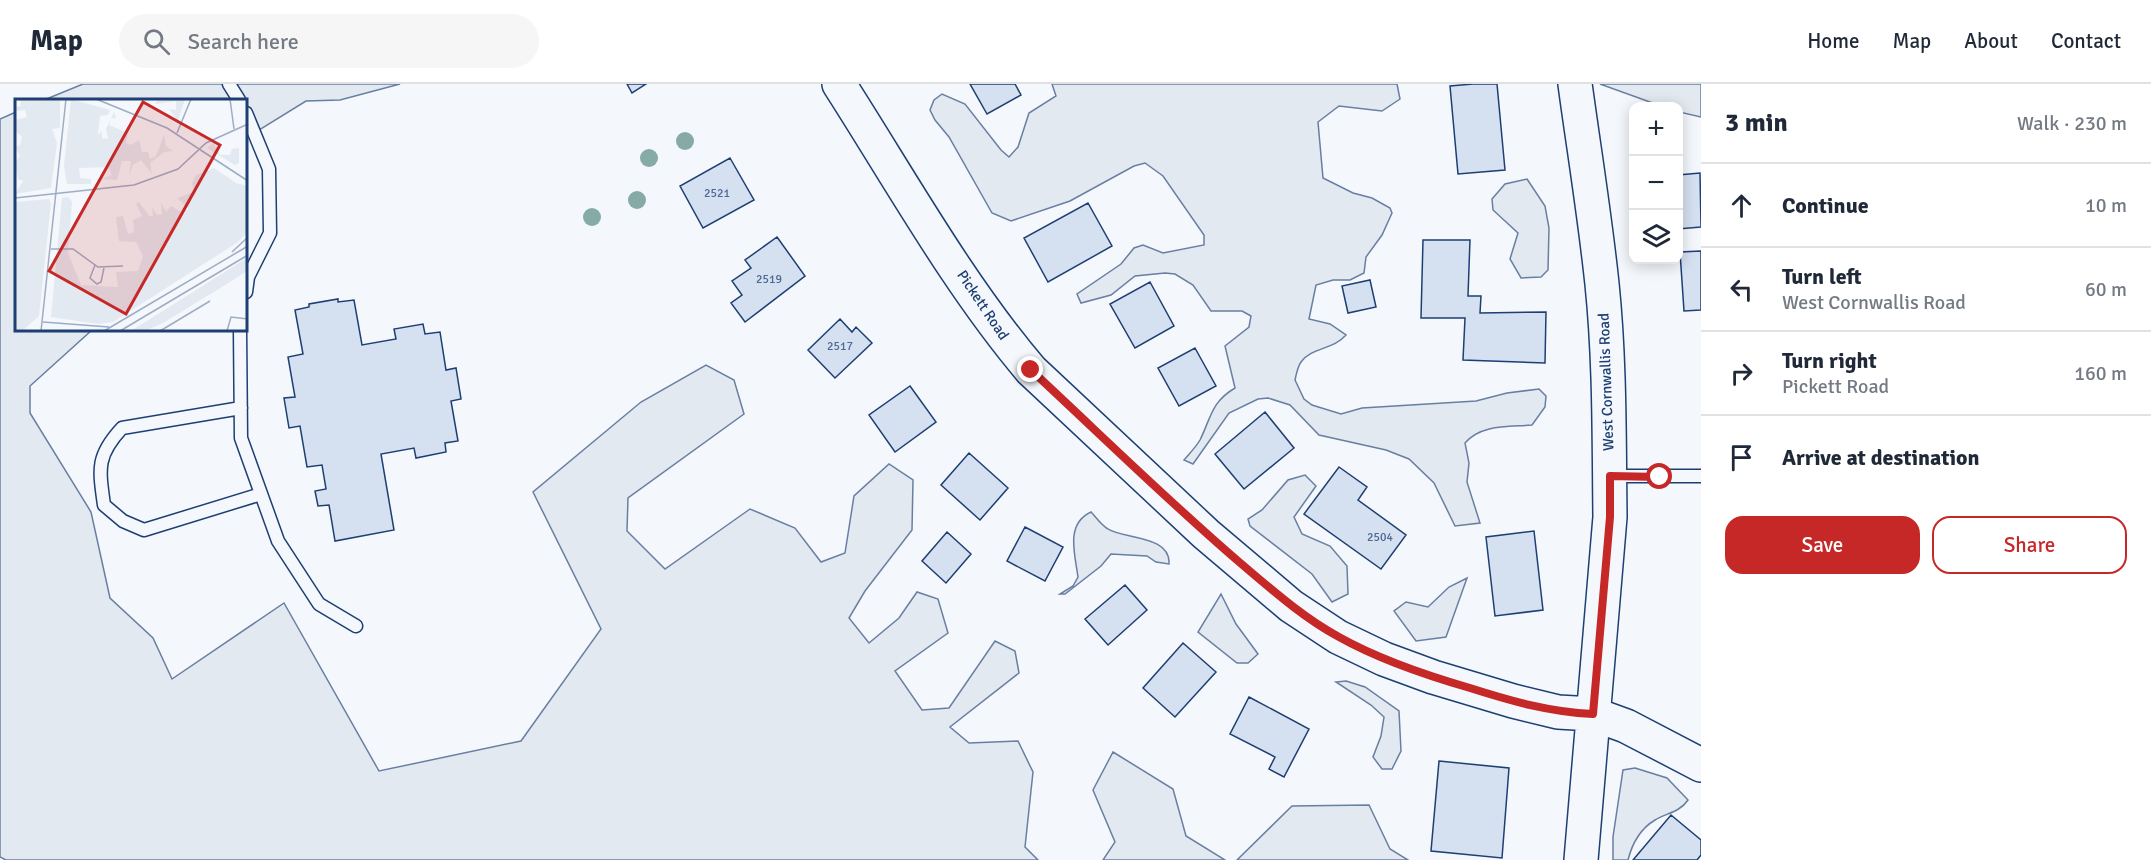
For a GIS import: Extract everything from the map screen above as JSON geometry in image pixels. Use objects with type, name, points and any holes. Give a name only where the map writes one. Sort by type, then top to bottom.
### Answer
[{"type":"street","name":"Pickett Road","points":[[839,84],[950,257],[1006,340],[1031,370],[1206,534],[1291,606],[1338,637],[1384,659],[1433,677],[1513,701],[1547,709],[1593,714],[1626,726],[1701,765]]},
{"type":"street","name":"West Cornwallis Road","points":[[1575,84],[1602,284],[1609,373],[1610,476],[1610,517],[1581,860]]},
{"type":"lane","points":[[229,84],[238,99]]},
{"type":"lane","points":[[248,118],[269,169],[270,233],[248,277]]},
{"type":"lane","points":[[240,332],[241,438],[278,542],[319,604],[356,626]]},
{"type":"lane","points":[[241,408],[122,428],[109,442],[99,469],[104,505],[123,521],[144,530],[261,494]]},
{"type":"lane","points":[[1610,476],[1701,476]]},
{"type":"shaded area","points":[[83,84],[400,84],[340,100],[306,101],[248,137],[248,99],[46,99]]},
{"type":"shaded area","points":[[1052,84],[1397,84],[1400,99],[1382,111],[1339,106],[1318,122],[1323,178],[1353,193],[1372,198],[1390,208],[1392,213],[1382,235],[1366,257],[1364,273],[1350,280],[1333,280],[1316,285],[1309,319],[1330,324],[1346,335],[1341,340],[1306,357],[1299,366],[1295,380],[1304,399],[1312,405],[1341,414],[1362,408],[1476,401],[1507,393],[1539,389],[1546,396],[1545,407],[1532,425],[1487,429],[1465,443],[1469,463],[1467,482],[1480,523],[1455,526],[1434,483],[1409,459],[1386,450],[1319,435],[1290,405],[1268,398],[1258,399],[1229,413],[1193,464],[1184,460],[1200,440],[1216,405],[1235,388],[1225,346],[1249,327],[1251,316],[1242,311],[1211,311],[1193,285],[1175,274],[1135,276],[1111,295],[1081,303],[1077,294],[1121,264],[1134,248],[1143,245],[1163,253],[1204,245],[1204,235],[1163,176],[1145,163],[1134,166],[1070,201],[1011,221],[992,213],[949,137],[930,110],[934,100],[942,94],[965,104],[1009,157],[1018,147],[1029,113],[1056,96]]},
{"type":"shaded area","points":[[1600,84],[1701,84],[1701,117],[1683,113],[1683,102],[1650,102]]},
{"type":"shaded area","points":[[15,112],[15,332],[90,332],[30,386],[30,413],[91,512],[110,598],[153,638],[172,679],[284,603],[379,771],[521,741],[601,629],[533,492],[641,402],[706,365],[734,380],[744,414],[628,498],[627,531],[665,569],[750,509],[795,528],[821,562],[845,553],[854,496],[889,464],[913,480],[912,530],[865,591],[849,618],[869,643],[899,618],[917,592],[938,599],[948,633],[895,671],[922,710],[949,708],[995,641],[1015,651],[1019,673],[950,727],[969,743],[1018,741],[1033,772],[1025,847],[1038,860],[6,860],[0,857],[0,119]]},
{"type":"shaded area","points":[[1527,179],[1545,206],[1549,228],[1548,270],[1541,277],[1521,278],[1510,259],[1518,233],[1493,210],[1492,199],[1505,184]]},
{"type":"shaded area","points":[[1305,475],[1316,486],[1294,517],[1302,534],[1330,546],[1347,566],[1348,594],[1332,602],[1312,574],[1250,526],[1248,519],[1262,510],[1288,480]]},
{"type":"shaded area","points":[[1091,512],[1108,529],[1155,543],[1168,555],[1169,564],[1156,562],[1147,556],[1111,554],[1101,566],[1065,594],[1060,594],[1073,586],[1078,577],[1074,549],[1075,532],[1083,517]]},
{"type":"shaded area","points":[[1467,578],[1446,637],[1416,641],[1394,611],[1406,602],[1428,607],[1449,587]]},
{"type":"shaded area","points":[[1221,594],[1236,624],[1258,654],[1248,663],[1237,663],[1198,632]]},
{"type":"shaded area","points":[[1346,681],[1365,687],[1399,711],[1401,751],[1392,769],[1382,769],[1373,757],[1381,736],[1384,717],[1371,705],[1336,682]]},
{"type":"shaded area","points":[[1113,752],[1173,789],[1186,836],[1225,860],[1103,860],[1115,842],[1093,790]]},
{"type":"shaded area","points":[[1635,768],[1667,778],[1688,800],[1673,812],[1655,820],[1641,832],[1628,860],[1613,860],[1613,837],[1623,770]]},
{"type":"shaded area","points":[[1369,805],[1390,849],[1408,860],[1237,860],[1292,806]]},
{"type":"building","points":[[627,84],[646,84],[632,93]]},
{"type":"building","points":[[970,84],[1015,84],[1021,95],[987,114]]},
{"type":"building","points":[[1497,84],[1505,170],[1458,174],[1450,86]]},
{"type":"building","points":[[730,158],[754,200],[703,228],[680,186]]},
{"type":"building","points":[[1700,173],[1701,227],[1683,229],[1683,175]]},
{"type":"building","points":[[1088,203],[1112,246],[1048,282],[1024,238]]},
{"type":"building","points":[[777,237],[805,276],[745,322],[731,303],[742,295],[732,281],[751,268],[745,260]]},
{"type":"building","points":[[1423,240],[1470,240],[1468,296],[1481,296],[1480,313],[1546,312],[1545,363],[1463,360],[1465,318],[1421,318]]},
{"type":"building","points":[[1701,251],[1701,310],[1684,311],[1681,264],[1683,264],[1683,252]]},
{"type":"building","points":[[1370,280],[1376,307],[1348,313],[1342,286]]},
{"type":"building","points":[[1150,282],[1174,326],[1135,348],[1110,304]]},
{"type":"building","points":[[338,299],[338,302],[354,300],[362,345],[396,339],[394,329],[423,324],[425,334],[440,332],[446,370],[456,368],[461,399],[451,401],[458,441],[445,443],[446,452],[416,458],[414,448],[381,454],[394,530],[335,541],[329,505],[318,506],[315,491],[326,489],[322,465],[307,467],[300,426],[289,428],[284,398],[295,397],[288,357],[303,354],[295,310],[309,307],[309,304]]},
{"type":"building","points":[[840,319],[852,332],[856,327],[872,343],[835,378],[808,350]]},
{"type":"building","points":[[1195,348],[1216,386],[1179,406],[1158,368]]},
{"type":"building","points":[[910,386],[936,422],[895,452],[869,415]]},
{"type":"building","points":[[1265,412],[1294,448],[1244,489],[1215,454]]},
{"type":"building","points":[[969,453],[1008,488],[980,520],[941,485]]},
{"type":"building","points":[[1339,467],[1367,487],[1358,500],[1406,535],[1381,569],[1304,514]]},
{"type":"building","points":[[1025,527],[1063,547],[1045,581],[1007,561]]},
{"type":"building","points":[[1534,531],[1543,610],[1495,616],[1486,537]]},
{"type":"building","points":[[947,532],[971,554],[946,583],[922,561]]},
{"type":"building","points":[[1125,585],[1147,610],[1108,645],[1085,619]]},
{"type":"building","points":[[1183,643],[1216,672],[1175,717],[1143,688]]},
{"type":"building","points":[[1249,697],[1309,729],[1284,777],[1269,769],[1275,757],[1230,734]]},
{"type":"building","points":[[1439,761],[1509,768],[1502,858],[1431,851]]},
{"type":"building","points":[[1671,815],[1701,840],[1701,855],[1697,860],[1633,860]]},
{"type":"route","points":[[1031,370],[1206,534],[1291,606],[1338,637],[1384,659],[1433,677],[1558,712],[1593,714],[1610,517],[1610,476],[1660,477]]}]
